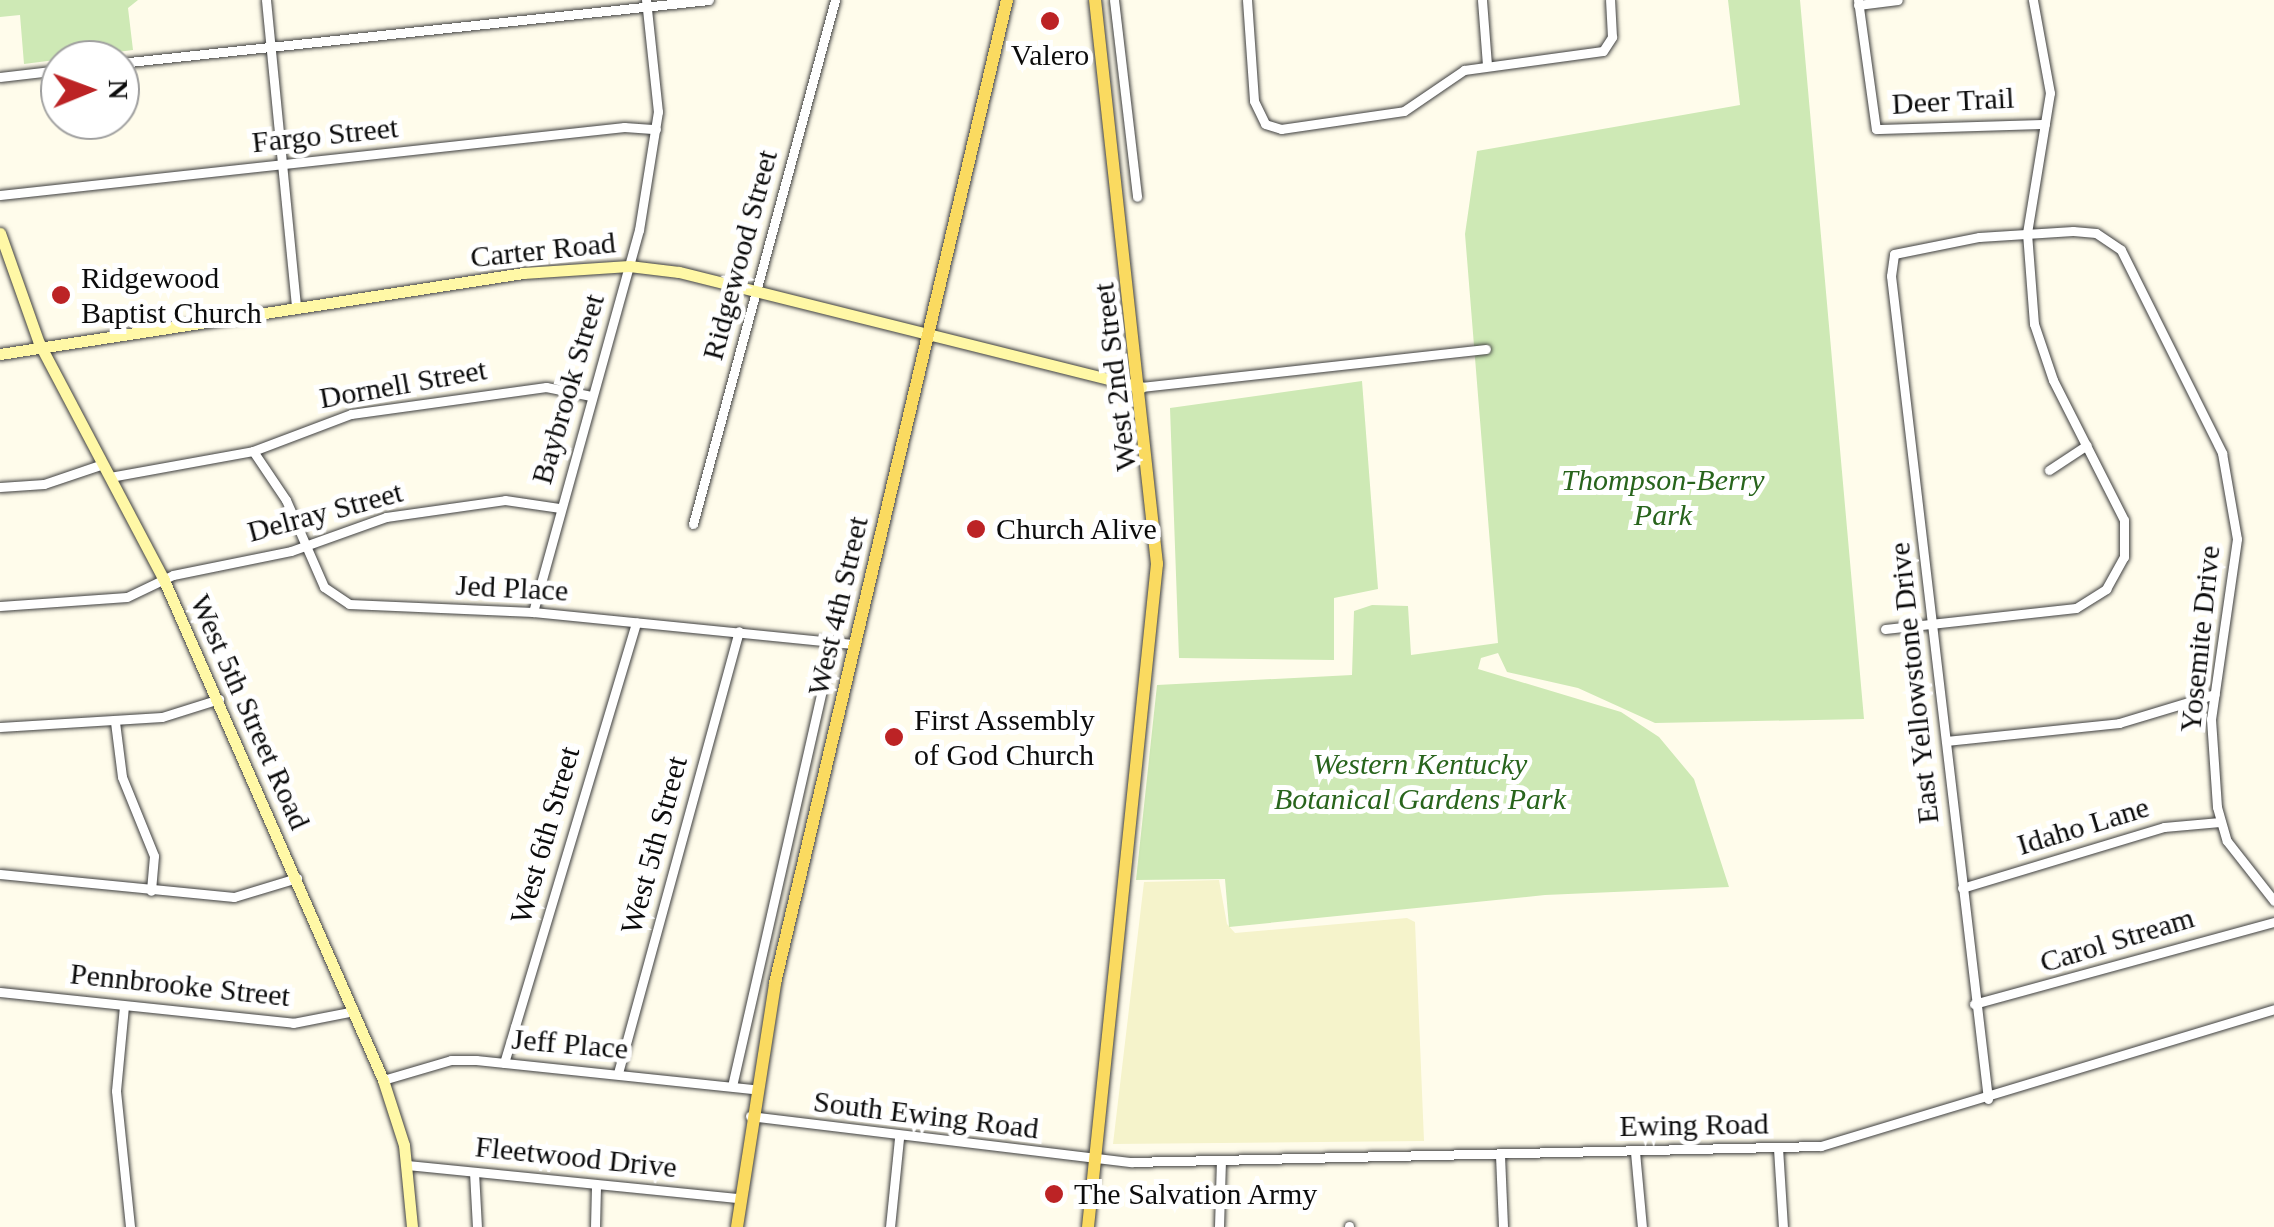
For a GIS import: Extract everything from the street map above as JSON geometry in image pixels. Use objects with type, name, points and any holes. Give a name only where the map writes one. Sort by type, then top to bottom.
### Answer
[{"type":"main road","name":"West 4th Street","points":[[737,1227],[754,1089],[1007,0]]},
{"type":"main road","name":"West 2nd Street","points":[[1088,1227],[1157,587],[1141,388],[1095,0]]},
{"type":"main road","name":"West 5th Street Road","points":[[0,233],[39,343],[163,578],[383,1080],[407,1165],[412,1227]]},
{"type":"main road","name":"Carter Road","points":[[0,354],[39,343],[524,273],[629,266],[756,290],[1141,388]]},
{"type":"street","points":[[266,0],[296,306]]},
{"type":"street","points":[[140,62],[646,3],[709,0]]},
{"type":"street","name":"Ridgewood Street","points":[[692,524],[835,0]]},
{"type":"street","points":[[1114,0],[1137,197]]},
{"type":"street","points":[[1247,0],[1254,101],[1272,128],[1392,114],[1454,75],[1487,65],[1602,50],[1612,36],[1610,0]]},
{"type":"street","points":[[1482,0],[1487,65]]},
{"type":"street","points":[[1858,3],[1898,0]]},
{"type":"street","points":[[1885,630],[2064,611],[2106,589],[2124,557],[2126,532],[2037,338],[2027,233],[2045,124],[2049,66],[2033,0]]},
{"type":"street","name":"Baybrook Street","points":[[533,612],[629,266],[656,129],[646,3]]},
{"type":"street","name":"Deer Trail","points":[[1858,3],[1876,129],[2045,124]]},
{"type":"street","points":[[0,77],[40,72]]},
{"type":"street","name":"Fargo Street","points":[[0,195],[624,127],[656,129]]},
{"type":"street","points":[[1114,161],[1132,160]]},
{"type":"street","name":"Yosemite Drive","points":[[1891,262],[1900,251],[2027,233],[2096,233],[2120,250],[2214,432],[2237,540],[2211,732],[2220,822],[2233,852],[2274,901]]},
{"type":"street","name":"East Yellowstone Drive","points":[[1891,262],[1988,1099]]},
{"type":"street","points":[[1141,388],[1486,349]]},
{"type":"street","name":"Dornell Street","points":[[110,476],[253,451],[351,414],[546,387],[592,396]]},
{"type":"street","points":[[2049,470],[2087,446]]},
{"type":"street","name":"Jed Place","points":[[253,451],[307,545],[324,586],[348,604],[533,612],[855,644]]},
{"type":"street","points":[[0,487],[44,484],[103,464]]},
{"type":"street","name":"Delray Street","points":[[0,606],[102,602],[163,578],[307,545],[362,522],[528,500],[560,508]]},
{"type":"street","name":"West 6th Street","points":[[504,1062],[636,622]]},
{"type":"street","name":"West 5th Street","points":[[618,1072],[739,631]]},
{"type":"street","name":"West 4th Street","points":[[732,1086],[834,640]]},
{"type":"street","points":[[1946,740],[2119,723],[2215,694]]},
{"type":"street","points":[[0,727],[162,717],[219,700]]},
{"type":"street","points":[[114,722],[122,776],[154,856],[151,891]]},
{"type":"street","name":"Idaho Lane","points":[[1962,888],[2164,826],[2220,822]]},
{"type":"street","points":[[0,874],[234,897],[297,878]]},
{"type":"street","name":"Carol Stream","points":[[1974,1004],[2274,922]]},
{"type":"street","name":"Pennbrooke Street","points":[[0,992],[293,1023],[354,1011]]},
{"type":"street","points":[[124,1006],[116,1091],[130,1227]]},
{"type":"street","name":"Ewing Road","points":[[1095,1160],[1500,1155],[1833,1144],[2274,1009]]},
{"type":"street","name":"Jeff Place","points":[[383,1080],[451,1060],[618,1072],[754,1089]]},
{"type":"street","name":"South Ewing Road","points":[[750,1116],[1095,1160]]},
{"type":"street","points":[[890,1227],[899,1138]]},
{"type":"street","points":[[1778,1148],[1783,1227]]},
{"type":"street","points":[[1635,1152],[1642,1227]]},
{"type":"street","points":[[1500,1155],[1503,1227]]},
{"type":"street","points":[[1219,1227],[1221,1160]]},
{"type":"street","name":"Fleetwood Drive","points":[[407,1165],[739,1198]]},
{"type":"street","points":[[474,1172],[477,1227]]},
{"type":"street","points":[[596,1186],[596,1227]]},
{"type":"shaded area","points":[[1219,880],[1227,924],[1235,933],[1407,918],[1415,922],[1424,1141],[1113,1144],[1144,882]]},
{"type":"green space","points":[[0,0],[138,0],[128,8],[132,40],[40,40],[40,62],[24,64],[20,15],[0,17]]},
{"type":"green space","name":"Thompson-Berry Park","points":[[1728,0],[1800,0],[1864,719],[1655,723],[1578,688],[1507,672],[1498,653],[1481,658],[1478,669],[1621,712],[1659,737],[1694,779],[1729,887],[1545,895],[1229,927],[1225,879],[1136,880],[1157,685],[1352,675],[1354,611],[1372,605],[1408,606],[1411,655],[1498,643],[1465,234],[1477,151],[1740,105]]},
{"type":"green space","points":[[1362,381],[1378,589],[1334,598],[1334,660],[1179,658],[1170,408]]},
{"type":"place","name":"Valero","points":[[1050,21]]},
{"type":"place","name":"Ridgewood Baptist Church","points":[[61,295]]},
{"type":"place","name":"Church Alive","points":[[976,529]]},
{"type":"place","name":"First Assembly of God Church","points":[[894,737]]},
{"type":"place","name":"The Salvation Army","points":[[1054,1194]]},
{"type":"park label","name":"Western Kentucky Botanical Gardens Park","points":[[1420,781]]}]
